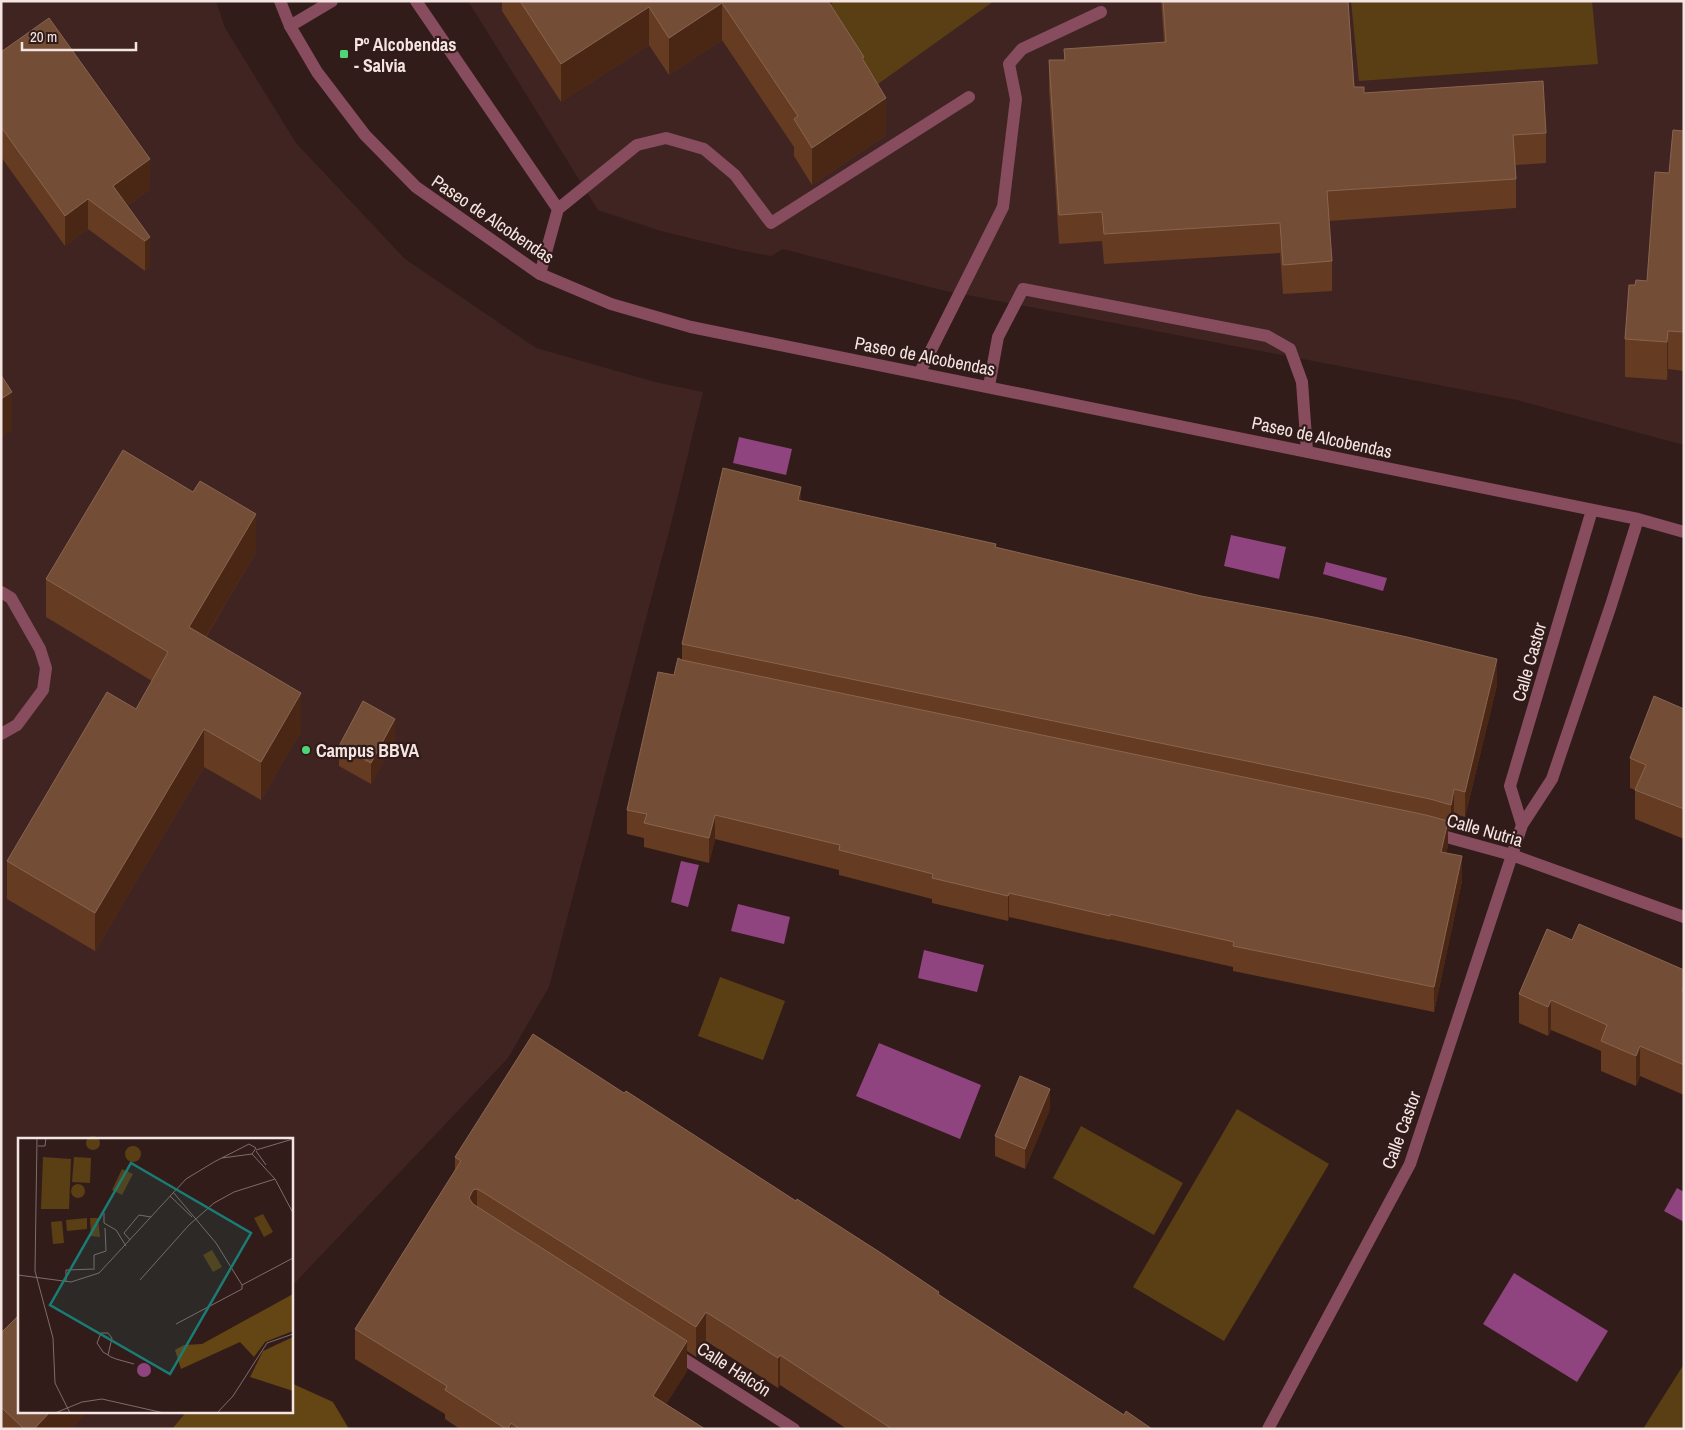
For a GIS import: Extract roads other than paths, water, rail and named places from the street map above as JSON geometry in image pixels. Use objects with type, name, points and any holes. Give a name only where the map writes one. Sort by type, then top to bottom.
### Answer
[{"type":"street","name":"Paseo de Alcobendas","points":[[280,1],[290,26],[317,72],[365,136],[416,187],[540,274],[610,304],[691,327],[1638,519],[1684,532]]},
{"type":"street","points":[[290,26],[332,1]]},
{"type":"street","points":[[416,1],[558,208]]},
{"type":"street","points":[[920,372],[1003,206],[1016,99],[1009,64],[1022,49],[1100,12]]},
{"type":"street","points":[[540,274],[558,208],[638,146],[666,138],[704,149],[735,175],[771,223],[969,97]]},
{"type":"street","points":[[989,386],[998,337],[1023,289],[1267,336],[1290,349],[1302,382],[1307,451]]},
{"type":"street","name":"Calle Castor","points":[[1522,825],[1510,786],[1592,510]]},
{"type":"street","name":"Calle Castor","points":[[1268,1429],[1410,1164],[1522,825],[1552,779],[1612,605],[1638,519]]},
{"type":"street","points":[[1,592],[11,598],[40,649],[46,668],[43,690],[17,725],[1,734]]},
{"type":"street","name":"Calle Nutria","points":[[1419,830],[1512,855],[1684,917]]},
{"type":"street","name":"Calle Halcón","points":[[661,1344],[794,1429]]},
{"type":"place","name":"Pº Alcobendas - Salvia","points":[[344,54]]},
{"type":"place","name":"Campus BBVA","points":[[306,750]]}]
